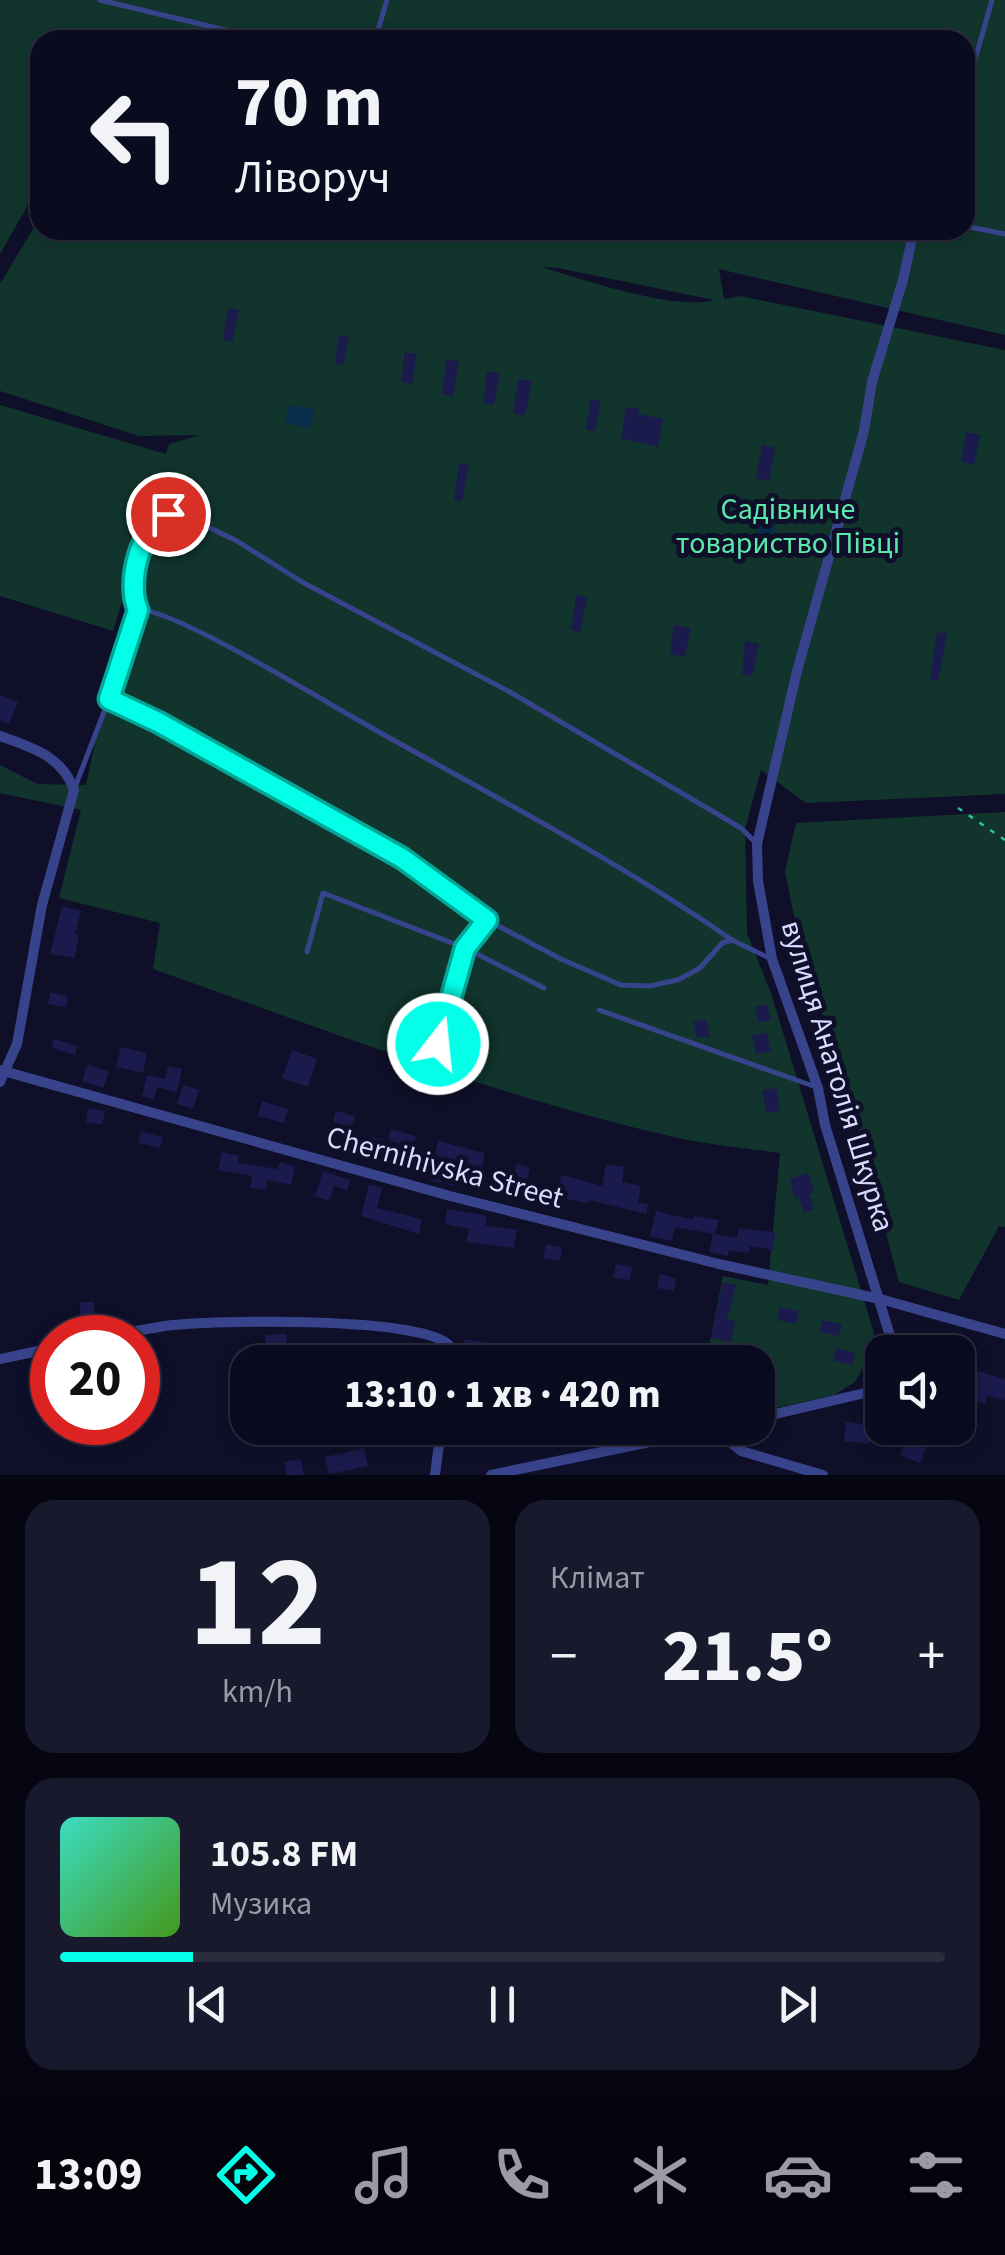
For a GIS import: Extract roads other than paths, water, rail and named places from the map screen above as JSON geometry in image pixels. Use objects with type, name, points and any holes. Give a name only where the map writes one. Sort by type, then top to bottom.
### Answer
[{"type":"street","name":"вулиця Анатолія Шкурка","points":[[891,1335],[825,1125],[818,1088],[772,959],[758,880],[757,844],[796,675],[864,432],[872,382],[912,240]]},
{"type":"street","points":[[0,736],[52,757],[68,773],[74,790],[42,905],[17,1044],[2,1075]]},
{"type":"street","name":"Chernihivska Street","points":[[2,1075],[450,1196],[719,1264],[880,1299],[1005,1334]]},
{"type":"street","points":[[160,1329],[193,1324],[306,1322],[412,1331],[440,1337],[449,1345]]},
{"type":"street","points":[[0,1359],[30,1353]]},
{"type":"street","points":[[775,1414],[865,1393]]},
{"type":"street","points":[[436,1475],[439,1445]]},
{"type":"street","points":[[491,1475],[634,1445]]},
{"type":"street","points":[[735,1445],[742,1451],[823,1475]]},
{"type":"lane","points":[[100,0],[225,30]]},
{"type":"lane","points":[[378,30],[387,0]]},
{"type":"lane","points":[[975,60],[992,0]]},
{"type":"lane","points":[[975,228],[1005,234]]},
{"type":"lane","points":[[74,790],[138,610],[132,596],[150,528],[156,518],[182,514],[510,692],[741,828],[757,844]]},
{"type":"lane","points":[[138,610],[166,616],[250,659],[668,895],[732,940],[772,959]]},
{"type":"lane","points":[[109,699],[158,722],[402,858],[487,920],[561,960],[621,984],[649,986],[678,980],[700,968],[722,944],[732,940]]},
{"type":"lane","points":[[306,952],[323,893],[465,948],[544,988]]},
{"type":"lane","points":[[438,1044],[465,948],[487,920]]},
{"type":"lane","points":[[598,1010],[818,1088]]},
{"type":"water","points":[[289,405],[315,410],[309,429],[285,422]]},
{"type":"water","points":[[759,518],[776,522],[772,545],[756,539]]},
{"type":"park label","name":"Садівниче товариство Півці","points":[[788,526]]}]
